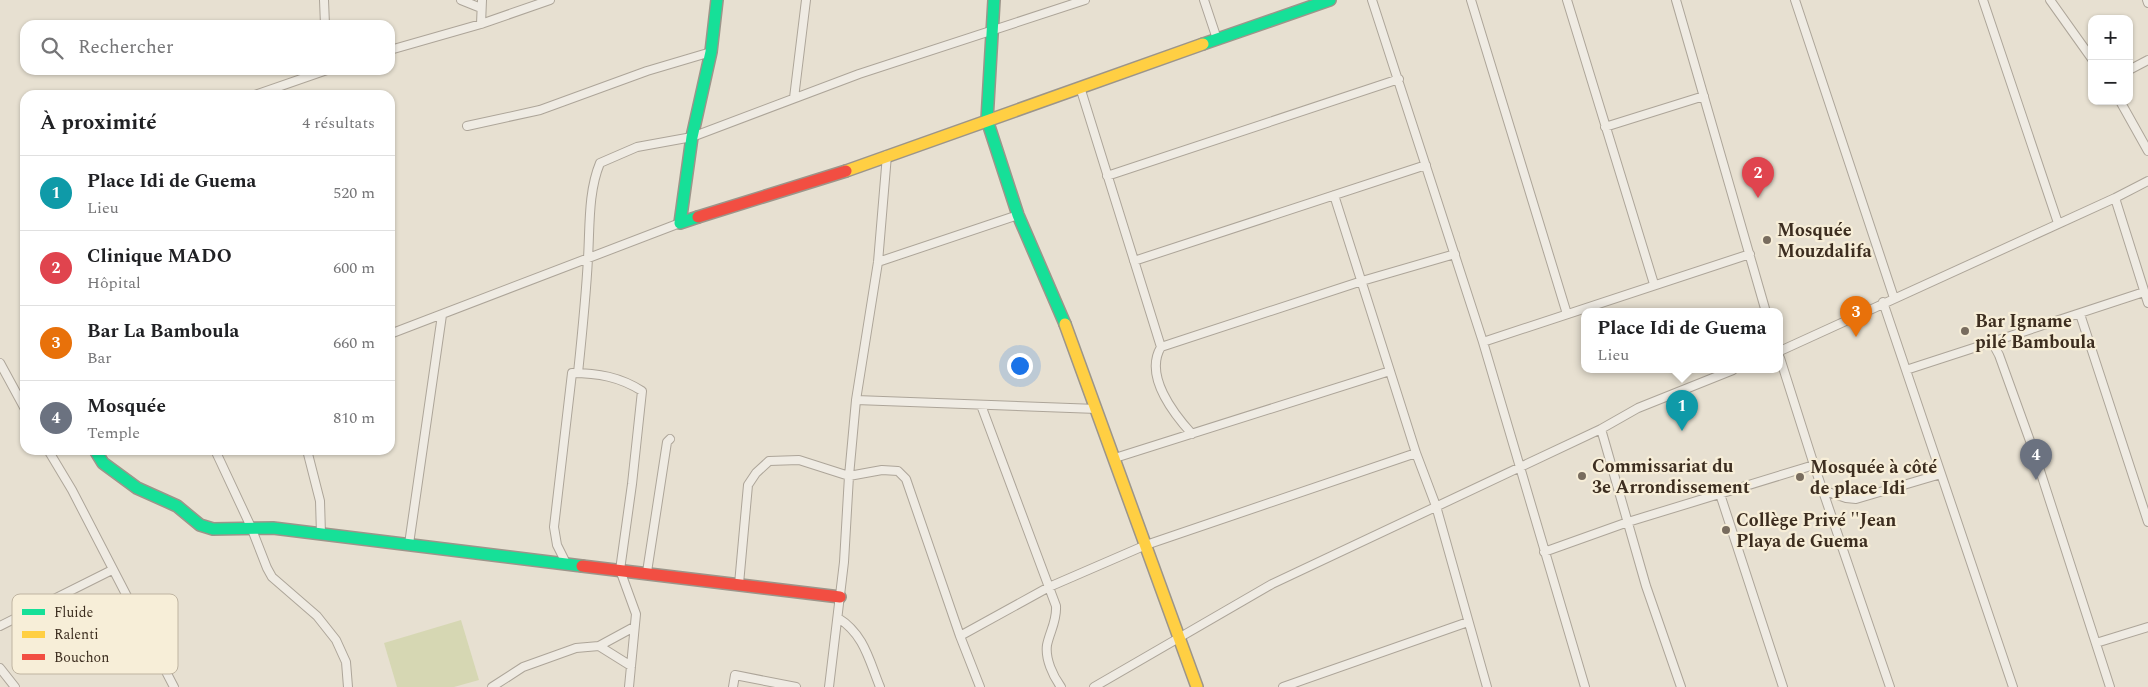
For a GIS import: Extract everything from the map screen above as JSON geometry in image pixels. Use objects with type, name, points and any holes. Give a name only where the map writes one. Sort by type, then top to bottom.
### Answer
[{"type":"street","points":[[324,0],[325,20]]},
{"type":"street","points":[[461,0],[481,4],[481,24]]},
{"type":"street","points":[[395,49],[481,24],[550,0]]},
{"type":"street","points":[[680,223],[692,136],[711,52],[717,0]]},
{"type":"street","points":[[794,98],[806,0]]},
{"type":"street","points":[[994,0],[987,120],[1018,215],[1073,343],[1197,687]]},
{"type":"street","points":[[578,373],[589,226],[594,183],[600,162],[637,147],[692,136],[794,98],[1085,0]]},
{"type":"street","points":[[1204,0],[1217,39]]},
{"type":"street","points":[[395,332],[680,223],[728,210],[831,176],[1330,0]]},
{"type":"street","points":[[1372,0],[1455,254],[1585,687]]},
{"type":"street","points":[[1471,0],[1566,314]]},
{"type":"street","points":[[1567,0],[1654,284]]},
{"type":"street","points":[[1676,0],[1765,308]]},
{"type":"street","points":[[1795,0],[1894,298]]},
{"type":"street","points":[[1983,0],[2058,224]]},
{"type":"street","points":[[2050,0],[2088,53]]},
{"type":"street","points":[[467,126],[540,110],[647,71],[711,52]]},
{"type":"street","points":[[2133,68],[2148,60]]},
{"type":"street","points":[[269,90],[313,75]]},
{"type":"street","points":[[1107,176],[1399,79]]},
{"type":"street","points":[[1080,87],[1161,347],[1155,362],[1157,376],[1174,411],[1192,434]]},
{"type":"street","points":[[1605,127],[1704,96]]},
{"type":"street","points":[[2122,105],[2148,151]]},
{"type":"street","points":[[829,687],[844,562],[856,400],[878,262],[888,155]]},
{"type":"street","points":[[1134,261],[1426,165]]},
{"type":"street","points":[[1783,349],[2115,198],[2148,181]]},
{"type":"street","points":[[1334,195],[1416,453],[1436,506],[1488,687]]},
{"type":"street","points":[[2115,198],[2148,303]]},
{"type":"street","points":[[878,262],[1018,215]]},
{"type":"street","points":[[1161,347],[1455,254]]},
{"type":"street","points":[[1584,308],[1750,254]]},
{"type":"street","points":[[1906,370],[2144,292]]},
{"type":"street","points":[[1884,302],[2013,687]]},
{"type":"street","points":[[1482,342],[1581,309]]},
{"type":"street","points":[[2080,314],[2148,522]]},
{"type":"street","points":[[409,544],[442,315]]},
{"type":"street","points":[[1992,342],[1999,356],[2034,452],[2110,687]]},
{"type":"street","points":[[0,363],[20,400]]},
{"type":"street","points":[[1783,367],[1822,490],[1890,687]]},
{"type":"street","points":[[1115,458],[1390,371]]},
{"type":"street","points":[[566,563],[557,545],[554,527],[572,373],[602,374],[630,383],[642,391],[620,570],[636,614],[629,687]]},
{"type":"street","points":[[1094,687],[1272,584],[1601,429],[1638,408],[1726,373]]},
{"type":"street","points":[[856,400],[1097,409]]},
{"type":"street","points":[[981,405],[1056,606],[1057,616],[1046,648],[1053,676],[1060,687]]},
{"type":"street","points":[[1601,429],[1646,586],[1680,687]]},
{"type":"street","points":[[647,572],[667,442],[670,439]]},
{"type":"street","points":[[960,636],[1049,587],[1146,544],[1416,453]]},
{"type":"street","points":[[51,455],[72,490],[125,594]]},
{"type":"street","points":[[98,455],[103,463],[137,488],[177,506],[200,525],[212,529],[251,527],[321,534],[474,551],[526,560],[647,572],[840,597]]},
{"type":"street","points":[[217,455],[272,577],[317,616],[336,640],[346,662],[348,687]]},
{"type":"street","points":[[309,455],[320,501],[321,534]]},
{"type":"street","points":[[739,584],[748,485],[756,473],[769,461],[799,460],[849,476],[882,470],[898,471],[906,480],[960,636],[980,687]]},
{"type":"street","points":[[1544,552],[1628,522],[1814,465]]},
{"type":"street","points":[[1822,490],[1846,498],[1856,499],[1941,474]]},
{"type":"street","points":[[1720,494],[1783,687]]},
{"type":"street","points":[[64,594],[112,570]]},
{"type":"street","points":[[838,618],[850,626],[860,637],[880,687]]},
{"type":"street","points":[[0,626],[12,620]]},
{"type":"street","points":[[1283,687],[1468,622]]},
{"type":"street","points":[[492,687],[523,667],[541,659],[576,648],[599,646],[634,627]]},
{"type":"street","points":[[2096,643],[2148,627]]},
{"type":"street","points":[[599,646],[631,666]]},
{"type":"street","points":[[0,668],[15,687]]},
{"type":"street","points":[[167,674],[174,687]]},
{"type":"street","points":[[733,687],[735,676],[796,687]]},
{"type":"green space","points":[[461,620],[479,680],[454,687],[397,687],[384,643]]},
{"type":"traffic: fast","points":[[698,217],[680,223],[692,137],[711,52],[717,0]]},
{"type":"traffic: fast","points":[[994,0],[987,120],[1018,215],[1065,324]]},
{"type":"traffic: fast","points":[[1203,44],[1330,0]]},
{"type":"traffic: fast","points":[[98,455],[103,463],[137,488],[177,506],[200,525],[213,529],[273,528],[582,566]]},
{"type":"traffic: slow","points":[[846,171],[1203,44]]},
{"type":"traffic: slow","points":[[1065,324],[1197,687]]},
{"type":"traffic: jam","points":[[698,217],[846,171]]},
{"type":"traffic: jam","points":[[582,566],[840,597]]},
{"type":"place","name":"Clinique MADO","points":[[1758,198]]},
{"type":"place","name":"Mosquée Mouzdalifa","points":[[1767,240]]},
{"type":"place","name":"Bar Igname pilé Bamboula","points":[[1965,331]]},
{"type":"place","name":"Bar La Bamboula","points":[[1856,337]]},
{"type":"place","name":"Place Idi de Guema","points":[[1682,431]]},
{"type":"place","name":"Commissariat du 3e Arrondissement","points":[[1582,476]]},
{"type":"place","name":"Mosquée à côté de place Idi","points":[[1800,477]]},
{"type":"place","name":"Mosquée","points":[[2036,480]]},
{"type":"place","name":"Collège Privé ''Jean Playa de Guema","points":[[1726,530]]}]
